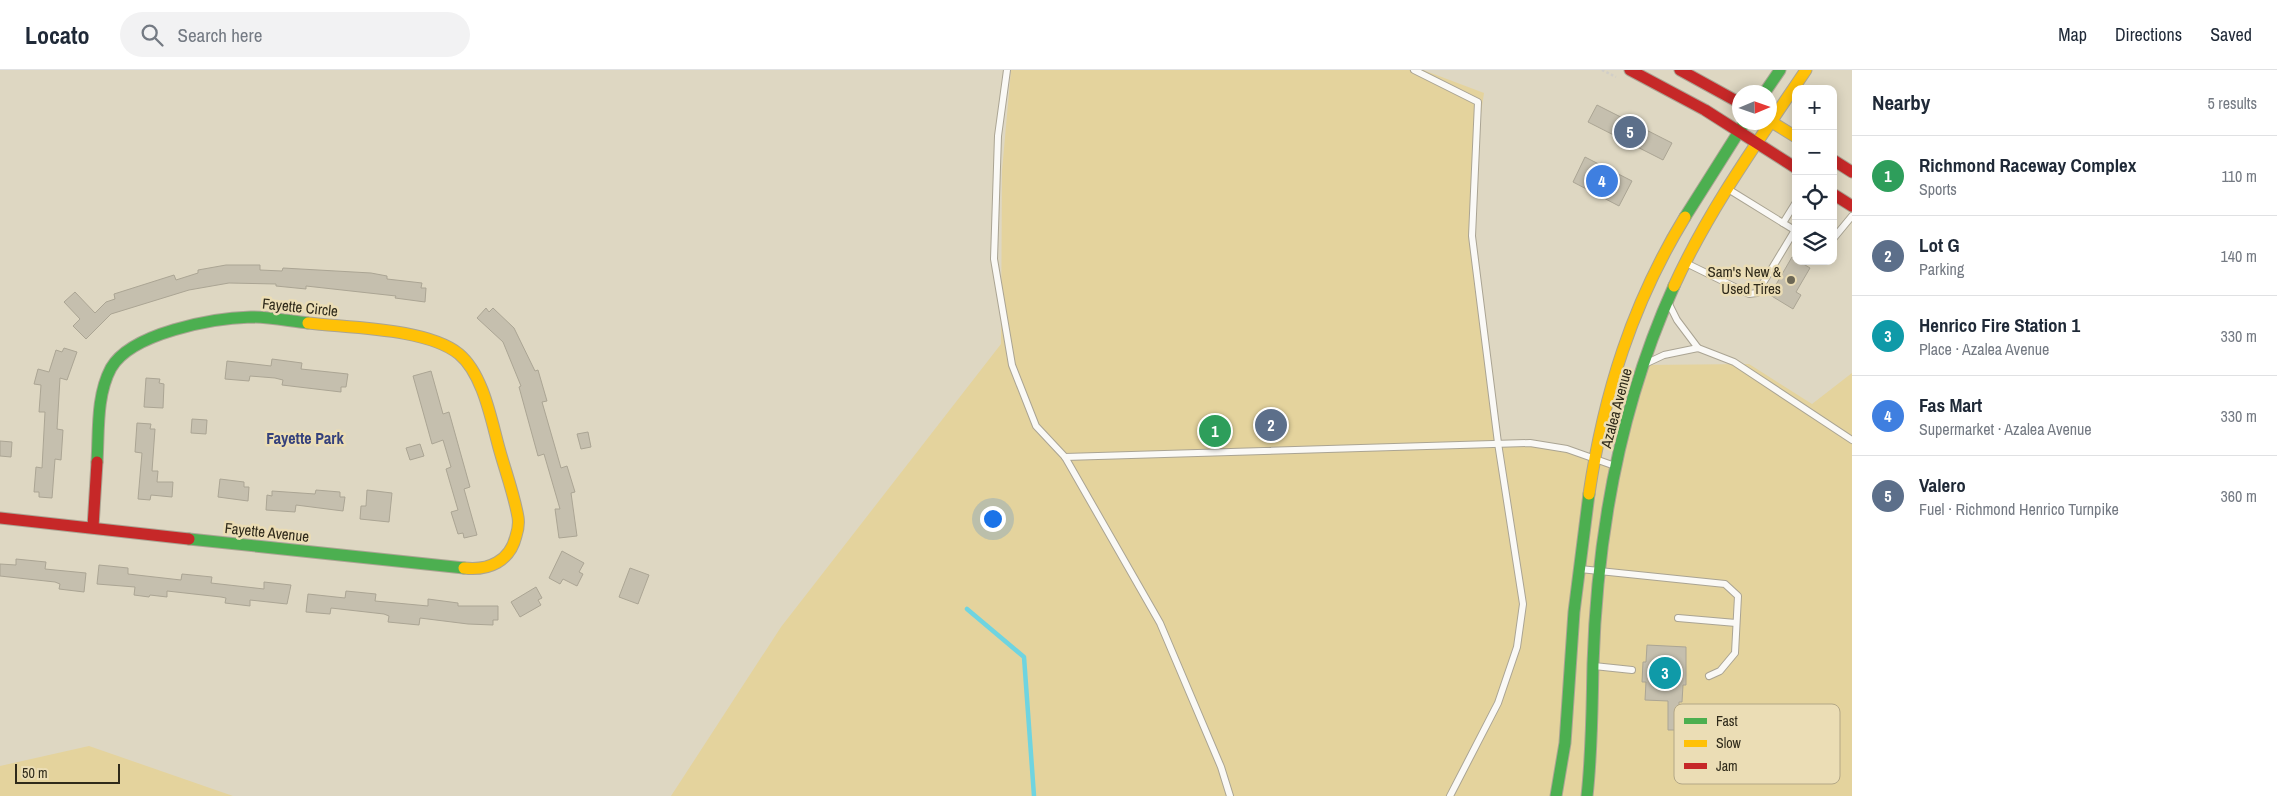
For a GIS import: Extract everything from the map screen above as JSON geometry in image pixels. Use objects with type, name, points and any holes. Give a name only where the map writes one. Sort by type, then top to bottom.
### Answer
[{"type":"street","points":[[1630,70],[1704,110],[1732,123]]},
{"type":"street","points":[[1680,70],[1732,99]]},
{"type":"street","points":[[1770,85],[1780,70]]},
{"type":"street","name":"Azalea Avenue","points":[[1777,113],[1806,70]]},
{"type":"street","points":[[1777,126],[1792,135]]},
{"type":"street","name":"Azalea Avenue","points":[[1556,796],[1567,735],[1579,569],[1596,459],[1606,405],[1615,372],[1628,332],[1671,240],[1693,201],[1740,130]]},
{"type":"street","points":[[1745,130],[1758,144],[1792,165]]},
{"type":"street","name":"Azalea Avenue","points":[[1587,796],[1594,706],[1593,666],[1602,572],[1616,466],[1643,365],[1686,263],[1728,188],[1766,130]]},
{"type":"street","points":[[1837,163],[1852,172]]},
{"type":"street","points":[[1837,197],[1852,206]]},
{"type":"street","name":"Fayette Circle","points":[[93,527],[101,395],[111,368],[118,359],[139,342],[166,332],[224,319],[252,317],[303,321],[406,334],[440,342],[460,355],[475,376],[491,414],[518,513],[516,540]]},
{"type":"street","name":"Fayette Avenue","points":[[0,518],[469,570],[496,566],[512,551],[516,540]]},
{"type":"lane","points":[[1007,70],[998,136],[994,259],[1012,365],[1036,426],[1065,457],[1160,623],[1221,767],[1230,796]]},
{"type":"lane","points":[[1414,70],[1478,102],[1472,236],[1498,443],[1523,604],[1517,647],[1498,703],[1450,796]]},
{"type":"lane","points":[[1728,188],[1792,228]]},
{"type":"lane","points":[[1783,223],[1792,208]]},
{"type":"lane","points":[[1837,234],[1852,216]]},
{"type":"lane","points":[[1686,263],[1749,294],[1757,293],[1792,235]]},
{"type":"lane","points":[[1668,302],[1677,320],[1698,348],[1734,362],[1852,440]]},
{"type":"lane","points":[[1643,365],[1664,355],[1698,348]]},
{"type":"lane","points":[[1065,457],[1498,443],[1550,445],[1616,466]]},
{"type":"lane","points":[[1579,569],[1725,584],[1738,596],[1735,652],[1720,671],[1709,676]]},
{"type":"lane","points":[[1678,618],[1736,623]]},
{"type":"lane","points":[[1593,666],[1632,670]]},
{"type":"shaded area","points":[[1011,70],[1423,70],[1484,93],[1474,160],[1472,236],[1498,443],[1550,445],[1616,466],[1643,365],[1749,364],[1812,404],[1852,373],[1852,796],[671,796],[781,627],[1001,344],[1002,171]]},
{"type":"shaded area","points":[[89,746],[233,796],[0,796],[0,766]]},
{"type":"building","points":[[1597,105],[1672,143],[1663,160],[1588,122]]},
{"type":"building","points":[[1585,157],[1632,181],[1619,206],[1573,182]]},
{"type":"building","name":"Sam's New & Used Tires","points":[[1792,257],[1792,265],[1805,265],[1810,268],[1796,292],[1801,295],[1793,309],[1770,295]]},
{"type":"building","points":[[226,265],[260,265],[260,270],[282,271],[283,268],[371,273],[387,276],[387,279],[422,283],[421,288],[426,288],[425,302],[395,298],[396,296],[306,286],[306,289],[276,286],[276,284],[229,283],[189,290],[111,314],[86,339],[73,326],[80,319],[64,302],[75,292],[95,313],[106,302],[115,299],[114,294],[174,275],[176,280],[198,273],[198,270]]},
{"type":"building","points":[[486,308],[489,312],[493,308],[514,328],[535,371],[538,370],[547,401],[542,402],[561,468],[567,466],[575,492],[571,493],[577,536],[559,538],[555,509],[560,509],[544,454],[538,456],[519,387],[521,386],[503,342],[477,318]]},
{"type":"building","points":[[64,348],[77,352],[67,380],[60,378],[57,429],[63,430],[61,460],[55,459],[52,498],[39,497],[39,492],[34,492],[36,467],[42,468],[45,412],[39,412],[41,385],[34,384],[38,369],[49,372],[56,350],[62,352]]},
{"type":"building","points":[[272,359],[302,363],[301,369],[348,374],[346,387],[341,387],[341,392],[282,385],[283,380],[275,378],[250,376],[249,381],[225,379],[227,361],[271,366]]},
{"type":"building","points":[[431,371],[443,414],[449,412],[470,487],[464,489],[477,535],[464,538],[463,533],[458,534],[451,512],[458,510],[446,469],[451,467],[443,440],[432,444],[413,376]]},
{"type":"building","points":[[146,378],[160,379],[159,383],[164,384],[163,408],[144,407]]},
{"type":"building","points":[[192,419],[207,420],[206,434],[191,433]]},
{"type":"building","points":[[137,423],[151,424],[150,429],[155,429],[152,471],[158,471],[157,482],[173,482],[172,497],[151,495],[150,500],[138,499],[142,453],[135,452]]},
{"type":"building","points":[[588,432],[591,447],[581,449],[577,434]]},
{"type":"building","points":[[0,441],[12,442],[11,457],[0,456]]},
{"type":"building","points":[[420,444],[424,456],[410,460],[406,448]]},
{"type":"building","points":[[220,479],[244,482],[244,487],[249,487],[248,501],[218,497]]},
{"type":"building","points":[[316,490],[340,492],[340,497],[345,497],[343,511],[296,505],[295,512],[266,510],[267,495],[272,496],[272,491],[315,494]]},
{"type":"building","points":[[367,490],[392,493],[389,522],[360,519],[361,506],[366,506]]},
{"type":"building","points":[[562,551],[584,563],[579,572],[583,574],[577,586],[563,579],[560,584],[549,578]]},
{"type":"building","points":[[16,559],[46,562],[45,569],[86,573],[84,592],[59,589],[60,584],[55,582],[0,576],[0,564],[16,565]]},
{"type":"building","points":[[99,565],[128,568],[128,574],[181,580],[182,574],[212,577],[211,583],[264,589],[264,582],[291,585],[287,604],[250,600],[250,606],[225,603],[226,598],[221,597],[167,591],[167,597],[150,595],[149,597],[134,595],[135,587],[97,584]]},
{"type":"building","points":[[630,568],[649,575],[638,604],[619,597]]},
{"type":"building","points":[[536,587],[542,598],[538,600],[541,605],[520,617],[511,602]]},
{"type":"building","points":[[346,591],[376,594],[375,601],[428,606],[428,599],[458,603],[458,606],[498,606],[498,620],[493,620],[493,625],[420,618],[419,625],[388,622],[389,616],[384,614],[331,608],[330,614],[306,612],[308,594],[345,598]]},
{"type":"building","points":[[1647,645],[1686,647],[1686,685],[1683,685],[1682,702],[1674,704],[1674,730],[1668,730],[1668,701],[1645,700],[1646,682],[1642,682],[1643,662],[1646,662]]},
{"type":"waterway","points":[[967,609],[1024,657],[1034,796]]},
{"type":"traffic: fast","points":[[1770,85],[1780,70]]},
{"type":"traffic: fast","points":[[1685,217],[1740,130]]},
{"type":"traffic: fast","points":[[1587,796],[1591,746],[1595,616],[1606,519],[1626,423],[1655,331],[1674,286]]},
{"type":"traffic: fast","points":[[97,462],[99,414],[106,379],[111,368],[121,356],[136,345],[174,330],[216,320],[258,317],[308,323]]},
{"type":"traffic: fast","points":[[1556,796],[1565,743],[1574,612],[1589,494]]},
{"type":"traffic: fast","points":[[189,539],[464,568]]},
{"type":"traffic: slow","points":[[1674,286],[1719,202],[1806,70]]},
{"type":"traffic: slow","points":[[1777,125],[1792,135]]},
{"type":"traffic: slow","points":[[1589,494],[1603,420],[1623,350],[1635,316],[1650,283],[1685,217]]},
{"type":"traffic: slow","points":[[308,323],[365,328],[428,339],[445,345],[459,354],[474,373],[489,411],[514,500],[518,524],[513,545],[504,558],[490,566],[473,569],[464,568]]},
{"type":"traffic: jam","points":[[1630,70],[1705,110],[1792,165]]},
{"type":"traffic: jam","points":[[1680,70],[1732,99]]},
{"type":"traffic: jam","points":[[1837,163],[1852,172]]},
{"type":"traffic: jam","points":[[1837,197],[1852,206]]},
{"type":"traffic: jam","points":[[93,527],[97,462]]},
{"type":"traffic: jam","points":[[0,518],[189,539]]},
{"type":"place","name":"Valero","points":[[1630,132]]},
{"type":"place","name":"Fas Mart","points":[[1602,181]]},
{"type":"place","name":"Sam's New & Used Tires","points":[[1791,280]]},
{"type":"place","name":"Lot G","points":[[1271,425]]},
{"type":"place","name":"Richmond Raceway Complex","points":[[1215,431]]},
{"type":"place","name":"Henrico Fire Station 1","points":[[1665,673]]},
{"type":"district","name":"Fayette Park","points":[[305,438]]}]
